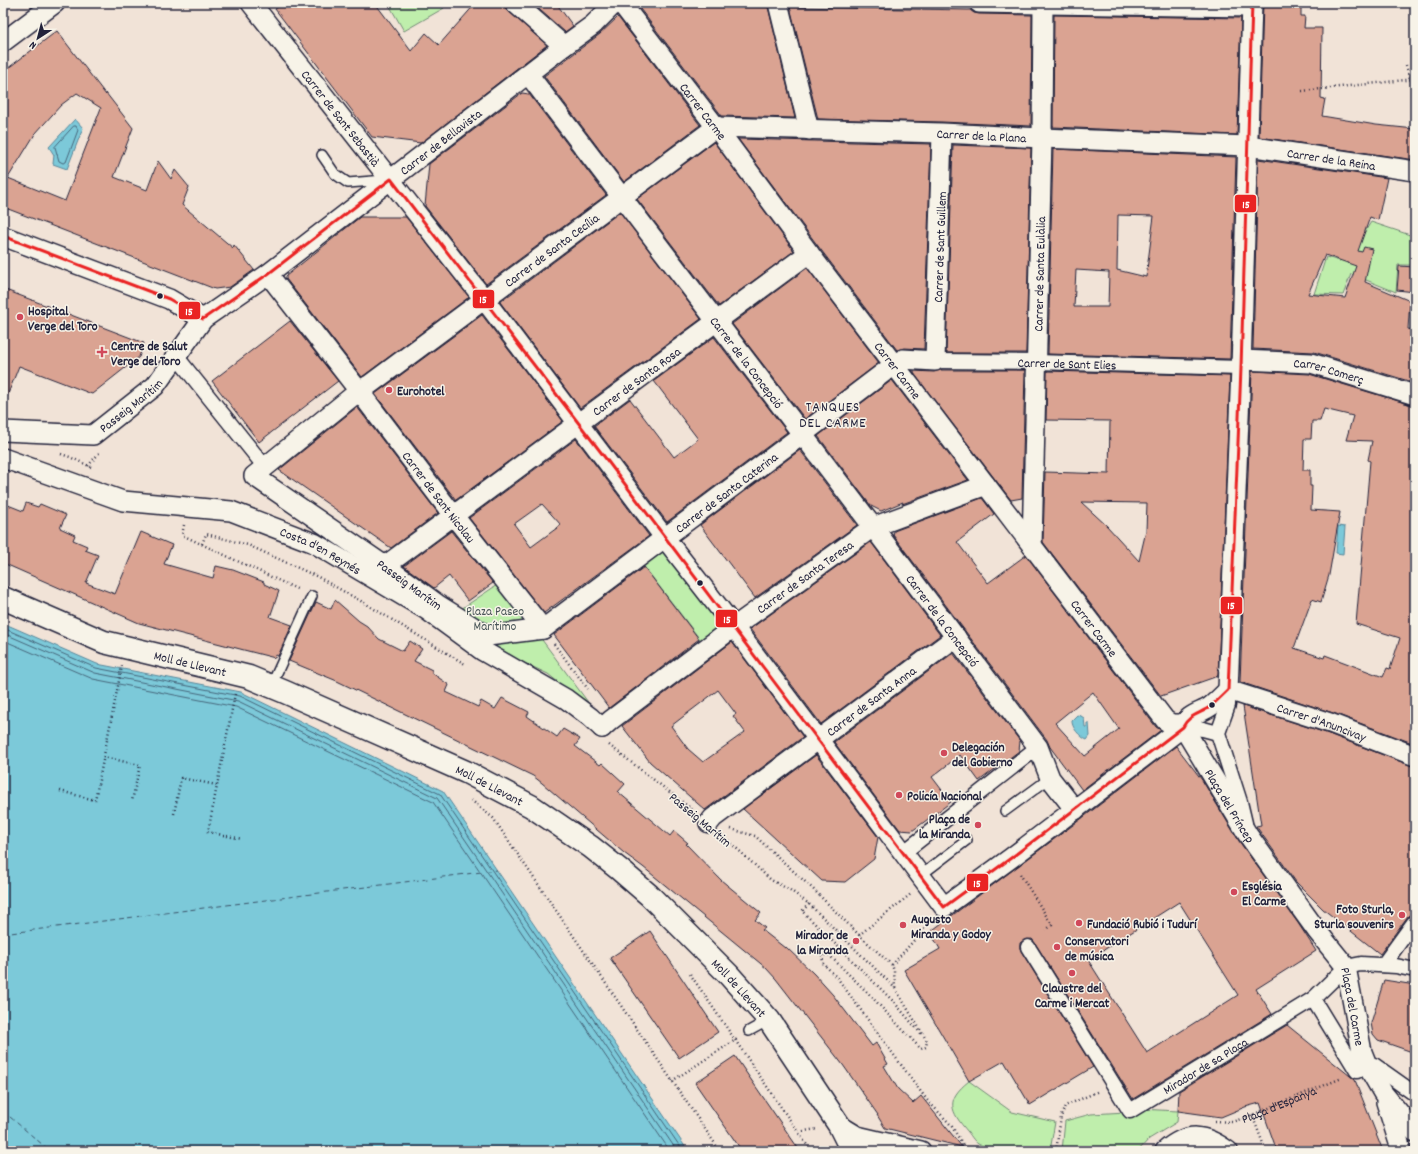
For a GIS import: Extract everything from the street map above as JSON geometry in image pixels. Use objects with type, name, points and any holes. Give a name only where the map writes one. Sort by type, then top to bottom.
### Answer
[{"type":"street","points":[[3,42],[55,3]]},
{"type":"street","name":"Carrer de Sant Sebastià","points":[[251,3],[484,299],[734,627]]},
{"type":"street","points":[[515,3],[564,46]]},
{"type":"street","name":"Carrer de Bellavista","points":[[176,356],[203,319],[268,274],[593,25],[615,3]]},
{"type":"street","name":"Carrer Carme","points":[[621,3],[716,126],[809,253],[1165,720],[1171,724],[1183,725]]},
{"type":"street","points":[[778,3],[809,130]]},
{"type":"street","points":[[978,3],[1252,5],[1241,364],[1228,705],[1218,733],[1240,802],[1248,835]]},
{"type":"street","name":"Carrer de Santa Eulàlia","points":[[1032,546],[1042,138],[1043,3]]},
{"type":"street","name":"Carrer de la Concepció","points":[[528,74],[873,527],[1038,747]]},
{"type":"street","name":"Carrer de la Plana","points":[[716,126],[942,133],[1248,146]]},
{"type":"street","name":"Carrer de Santa Cecília","points":[[260,471],[359,391],[716,126]]},
{"type":"street","name":"Carrer de Sant Guillem","points":[[935,361],[942,133]]},
{"type":"street","name":"Carrer de la Reina","points":[[1248,146],[1415,171]]},
{"type":"street","points":[[3,236],[169,299],[203,319]]},
{"type":"street","name":"Carrer de Santa Rosa","points":[[385,566],[452,515],[809,253]]},
{"type":"street","name":"Carrer de Sant Nicolau","points":[[268,274],[359,391],[452,515],[542,629]]},
{"type":"street","name":"Passeig Marítim","points":[[3,432],[93,435],[112,425],[155,386],[176,356],[260,471],[437,604],[488,636]]},
{"type":"street","name":"Carrer de Sant Elies","points":[[895,364],[903,359],[935,361],[1241,364]]},
{"type":"street","name":"Carrer Comerç","points":[[1241,364],[1311,363],[1415,395]]},
{"type":"street","name":"Carrer de Santa Caterina","points":[[488,636],[542,629],[895,364]]},
{"type":"street","name":"Costa d'en Reynés","points":[[3,458],[123,501],[231,511],[314,543],[427,610],[483,650],[566,699],[590,717],[602,734]]},
{"type":"street","name":"Carrer de Santa Teresa","points":[[602,734],[611,720],[734,627],[873,527],[986,486]]},
{"type":"street","name":"Moll de Llevant","points":[[3,598],[104,642],[249,677],[466,772],[531,806],[591,847],[649,895],[728,974],[769,1020],[839,1125],[852,1151]]},
{"type":"street","points":[[734,627],[944,907],[1075,810],[1183,725],[1193,715],[1210,707],[1228,690]]},
{"type":"street","name":"Carrer de Santa Anna","points":[[710,823],[713,818],[956,637]]},
{"type":"street","name":"Carrer d'Anuncivay","points":[[1228,690],[1330,723],[1415,756]]},
{"type":"street","points":[[1183,725],[1218,733]]},
{"type":"street","name":"Plaça del Príncep","points":[[1183,725],[1248,835],[1317,931]]},
{"type":"street","points":[[900,849],[1038,747],[1050,778],[1075,810]]},
{"type":"street","points":[[1383,965],[1415,921]]},
{"type":"street","name":"Plaça del Carme","points":[[1317,931],[1346,967],[1366,1068]]},
{"type":"street","points":[[1028,947],[1112,1084]]},
{"type":"street","points":[[1346,967],[1362,964],[1396,966],[1415,970]]},
{"type":"street","name":"Mirador de sa Plaça","points":[[1112,1084],[1130,1111],[1313,999],[1346,967]]},
{"type":"street","points":[[1313,999],[1366,1068],[1383,1093],[1415,1132]]},
{"type":"street","points":[[1366,1068],[1415,1094]]},
{"type":"street","points":[[1383,1093],[1400,1146],[1400,1151]]},
{"type":"street","points":[[839,1125],[858,1136],[921,1151]]},
{"type":"street","points":[[1165,1151],[1179,1141],[1187,1138],[1205,1137],[1219,1144],[1228,1151]]},
{"type":"lane","points":[[322,155],[335,174],[348,183],[391,179]]},
{"type":"lane","points":[[271,686],[312,596]]},
{"type":"lane","points":[[1005,812],[1050,778]]},
{"type":"lane","points":[[923,880],[967,840]]},
{"type":"lane","points":[[749,1031],[769,1020]]},
{"type":"path","points":[[1406,65],[1410,79]]},
{"type":"path","points":[[1302,91],[1415,79]]},
{"type":"path","points":[[88,466],[101,451]]},
{"type":"path","points":[[56,453],[70,457],[95,470]]},
{"type":"path","points":[[202,544],[206,534],[248,545],[290,564],[318,577],[366,604],[471,667]]},
{"type":"path","points":[[182,535],[312,596]]},
{"type":"path","points":[[542,629],[592,695]]},
{"type":"path","points":[[60,791],[95,800],[123,662]]},
{"type":"path","points":[[236,691],[208,832],[242,839]]},
{"type":"path","name":"Passeig Marítim","points":[[602,734],[710,823],[771,880],[790,890],[809,904],[895,988]]},
{"type":"path","points":[[104,757],[140,765],[132,801]]},
{"type":"path","points":[[174,814],[181,778],[218,785]]},
{"type":"path","points":[[467,796],[494,818],[720,1151]]},
{"type":"path","points":[[710,823],[755,836],[892,965],[894,971],[895,988],[927,1041],[926,1047],[921,1049],[867,992],[829,955],[822,955],[823,963],[838,979],[927,1100],[951,1125],[966,1150]]},
{"type":"path","points":[[1010,858],[1052,925],[1046,930]]},
{"type":"path","points":[[859,935],[923,880]]},
{"type":"path","points":[[809,904],[802,911],[894,1002],[927,1041]]},
{"type":"path","points":[[892,965],[944,907]]},
{"type":"path","points":[[690,974],[811,1151]]},
{"type":"path","points":[[672,1081],[749,1031]]},
{"type":"path","name":"Plaça d'Espanya","points":[[1208,1120],[1232,1122],[1366,1068]]},
{"type":"path","points":[[1056,1150],[1061,1117],[1065,1106],[1112,1084]]},
{"type":"path","points":[[1252,1115],[1266,1151]]},
{"type":"path","points":[[798,1132],[839,1125]]},
{"type":"green space","points":[[388,3],[441,3],[444,8],[404,31]]},
{"type":"green space","points":[[1371,222],[1413,236],[1412,265],[1398,265],[1396,292],[1351,274],[1343,295],[1314,294],[1326,257],[1340,261],[1347,248],[1359,241]]},
{"type":"green space","points":[[662,548],[731,630],[702,642],[639,560]]},
{"type":"green space","name":"Plaza Paseo Marítimo","points":[[500,583],[596,713],[548,674],[501,652],[449,617]]},
{"type":"green space","points":[[969,1081],[1012,1112],[1055,1122],[1050,1151],[1006,1150],[989,1148],[976,1143],[957,1118],[953,1106],[953,1100],[956,1094]]},
{"type":"green space","points":[[1140,1109],[1178,1111],[1177,1122],[1149,1139],[1138,1151],[1062,1151],[1065,1121],[1091,1114],[1126,1112]]},
{"type":"water","points":[[75,119],[83,128],[67,169],[53,164],[54,155],[49,147]]},
{"type":"water","points":[[1338,526],[1345,527],[1343,554],[1336,553]]},
{"type":"water","points":[[3,623],[97,664],[241,692],[443,791],[688,1151],[3,1151]]},
{"type":"water","points":[[1077,715],[1084,718],[1085,727],[1087,727],[1087,723],[1089,723],[1090,736],[1087,740],[1074,729],[1072,720]]},
{"type":"building","points":[[284,3],[375,3],[411,51],[426,33],[439,45],[476,3],[504,3],[508,11],[547,45],[421,143],[372,137],[275,9]]},
{"type":"building","points":[[532,3],[556,3],[573,26],[565,32]]},
{"type":"building","points":[[1263,3],[1301,3],[1301,16],[1305,16],[1304,28],[1322,28],[1321,98],[1325,99],[1322,116],[1376,125],[1415,129],[1415,160],[1259,137]]},
{"type":"building","points":[[637,5],[768,7],[795,118],[722,116]]},
{"type":"building","points":[[790,7],[970,10],[979,14],[1032,15],[1031,126],[818,119]]},
{"type":"building","points":[[1054,15],[1241,18],[1237,135],[1053,127]]},
{"type":"building","points":[[618,17],[700,125],[624,182],[544,76],[600,34]]},
{"type":"building","points":[[57,31],[133,128],[114,177],[147,190],[158,161],[171,179],[175,170],[189,187],[182,205],[233,248],[234,245],[254,270],[230,287],[215,289],[3,207],[3,72]],"holes":[[[77,93],[101,108],[65,201],[8,178],[35,134],[61,105]]]},
{"type":"building","points":[[522,93],[529,94],[606,195],[486,284],[425,206],[429,164]]},
{"type":"building","points":[[738,139],[931,144],[924,349],[904,348],[897,350]]},
{"type":"building","points":[[714,142],[794,251],[719,306],[637,199]]},
{"type":"building","points":[[953,145],[1031,148],[1026,353],[946,353]]},
{"type":"building","points":[[1053,149],[1236,157],[1230,359],[1048,354]],"holes":[[[1118,215],[1154,216],[1146,277],[1117,270]],[[1076,270],[1109,272],[1108,307],[1074,307]]]},
{"type":"building","points":[[1258,159],[1387,178],[1378,220],[1370,217],[1358,251],[1362,252],[1364,247],[1372,249],[1365,282],[1410,301],[1408,329],[1415,330],[1415,383],[1314,352],[1253,349]],"holes":[[[1325,255],[1356,266],[1345,298],[1308,294]]]},
{"type":"building","points":[[620,212],[701,319],[580,408],[500,302]]},
{"type":"building","points":[[360,217],[406,217],[469,297],[362,377],[286,279],[286,276]]},
{"type":"building","points":[[1399,266],[1415,267],[1415,292],[1397,290]]},
{"type":"building","points":[[807,268],[879,363],[805,419],[732,324]]},
{"type":"building","points":[[3,289],[144,343],[139,357],[92,394],[19,366],[4,404]]},
{"type":"building","points":[[482,315],[563,421],[456,500],[375,394]]},
{"type":"building","points":[[290,321],[338,381],[259,442],[212,381]]},
{"type":"building","points":[[714,337],[787,432],[667,522],[594,426],[630,399],[674,457],[698,439],[654,381]]},
{"type":"building","points":[[941,370],[1025,370],[1022,498],[1011,500],[912,371],[934,372]]},
{"type":"building","points":[[1047,371],[1230,376],[1218,676],[1161,696],[1043,542],[1045,472],[1109,474],[1110,421],[1046,420]],"holes":[[[1081,502],[1147,503],[1146,531],[1139,561],[1107,526]]]},
{"type":"building","points":[[1252,371],[1309,374],[1415,406],[1415,744],[1333,713],[1240,682]],"holes":[[[1324,409],[1353,416],[1346,440],[1372,441],[1368,460],[1370,461],[1356,624],[1400,638],[1390,669],[1387,668],[1383,677],[1325,655],[1324,658],[1294,648],[1312,599],[1321,602],[1329,575],[1340,512],[1311,510],[1312,486],[1310,486],[1310,470],[1303,470],[1304,439],[1311,439],[1312,421],[1320,421]]]},
{"type":"building","points":[[892,380],[968,480],[881,511],[871,506],[818,436]]},
{"type":"building","points":[[357,407],[438,513],[391,548],[279,470]]},
{"type":"building","points":[[576,439],[649,536],[544,613],[469,518]],"holes":[[[542,504],[561,525],[531,547],[514,524]]]},
{"type":"building","points":[[800,450],[857,525],[755,598],[700,525]]},
{"type":"building","points":[[982,498],[994,514],[957,542],[988,583],[1026,555],[1156,727],[1161,730],[1082,790],[1050,747],[1047,740],[893,535],[894,531]],"holes":[[[1093,692],[1119,729],[1085,756],[1055,723]]]},
{"type":"building","points":[[3,503],[23,511],[26,503],[38,507],[40,504],[66,515],[60,528],[75,535],[73,540],[87,546],[85,550],[98,555],[86,583],[115,594],[141,532],[172,545],[164,564],[213,578],[216,566],[233,570],[264,582],[264,584],[279,591],[270,617],[292,625],[278,656],[276,655],[275,658],[139,623],[3,563]]},
{"type":"building","points":[[451,531],[493,583],[468,601],[449,576],[434,588],[404,566]]},
{"type":"building","points":[[871,542],[940,635],[821,724],[750,629]]},
{"type":"building","points":[[644,567],[699,639],[609,708],[554,635]]},
{"type":"building","points":[[335,600],[367,626],[379,639],[403,651],[410,641],[422,649],[414,661],[432,670],[432,673],[449,685],[446,692],[478,707],[481,701],[495,709],[502,698],[529,712],[527,716],[557,737],[563,729],[580,739],[575,746],[600,765],[602,763],[625,784],[618,792],[670,836],[674,831],[688,843],[686,844],[721,880],[761,913],[755,920],[765,928],[762,930],[785,948],[786,947],[814,974],[833,995],[872,1046],[876,1043],[888,1064],[884,1066],[898,1089],[913,1103],[921,1096],[962,1147],[885,1128],[878,1115],[843,1065],[766,968],[624,853],[533,776],[337,681],[289,661],[316,602],[331,609]]},
{"type":"building","points":[[732,642],[803,737],[705,810],[650,762],[622,726]],"holes":[[[718,690],[736,714],[733,716],[745,732],[703,762],[688,749],[671,726]]]},
{"type":"building","points":[[953,653],[1020,741],[1019,751],[979,781],[960,755],[932,777],[951,802],[912,831],[900,830],[834,742]]},
{"type":"building","points":[[1243,706],[1326,733],[1415,767],[1415,913],[1408,916],[1380,954],[1323,909],[1296,882],[1256,826],[1261,825]]},
{"type":"building","points":[[1176,746],[1202,780],[1239,841],[1298,923],[1316,951],[1256,989],[1272,1014],[1133,1099],[1035,943],[1032,939],[1024,940],[1020,943],[1021,951],[1093,1067],[1030,1105],[1004,1061],[969,1081],[904,970],[940,949],[930,932]],"holes":[[[1179,902],[1238,995],[1147,1053],[1088,960]]]},
{"type":"building","points":[[816,755],[878,837],[874,859],[845,882],[822,881],[743,809]]},
{"type":"building","points":[[650,931],[718,1032],[679,1058],[610,958]]},
{"type":"building","points":[[1384,980],[1415,985],[1415,1053],[1378,1040],[1373,1034],[1371,1023]]},
{"type":"building","points":[[1287,1025],[1355,1080],[1383,1151],[1277,1151],[1260,1103],[1245,1107],[1221,1117],[1178,1111],[1179,1091]]},
{"type":"building","points":[[735,1056],[800,1151],[742,1151],[695,1083]]},
{"type":"ferry route","points":[[3,934],[497,870]]},
{"type":"ferry route","points":[[3,1111],[50,1151]]},
{"type":"transit line","name":"15","points":[[3,236],[169,299],[203,319],[268,274],[391,179],[600,451],[944,907],[1183,727],[1188,719],[1211,706],[1228,690],[1241,368],[1252,3]]},
{"type":"place","name":"Hospital Verge del Toro","points":[[20,317]]},
{"type":"place","name":"Centre de Salut Verge del Toro","points":[[102,352]]},
{"type":"place","name":"Eurohotel","points":[[389,390]]},
{"type":"place","name":"Delegación del Gobierno","points":[[944,753]]},
{"type":"place","name":"Policía Nacional","points":[[899,795]]},
{"type":"place","name":"Plaça de la Miranda","points":[[978,825]]},
{"type":"place","name":"Església El Carme","points":[[1234,892]]},
{"type":"place","name":"Foto Sturla, Sturla souvenirs","points":[[1402,915]]},
{"type":"place","name":"Fundació Rubió i Tudurí","points":[[1079,923]]},
{"type":"place","name":"Augusto Miranda y Godoy","points":[[903,925]]},
{"type":"place","name":"Mirador de la Miranda","points":[[856,941]]},
{"type":"place","name":"Conservatori de música","points":[[1057,947]]},
{"type":"place","name":"Claustre del Carme i Mercat","points":[[1072,973]]},
{"type":"district","name":"TANQUES DEL CARME","points":[[833,414]]}]
